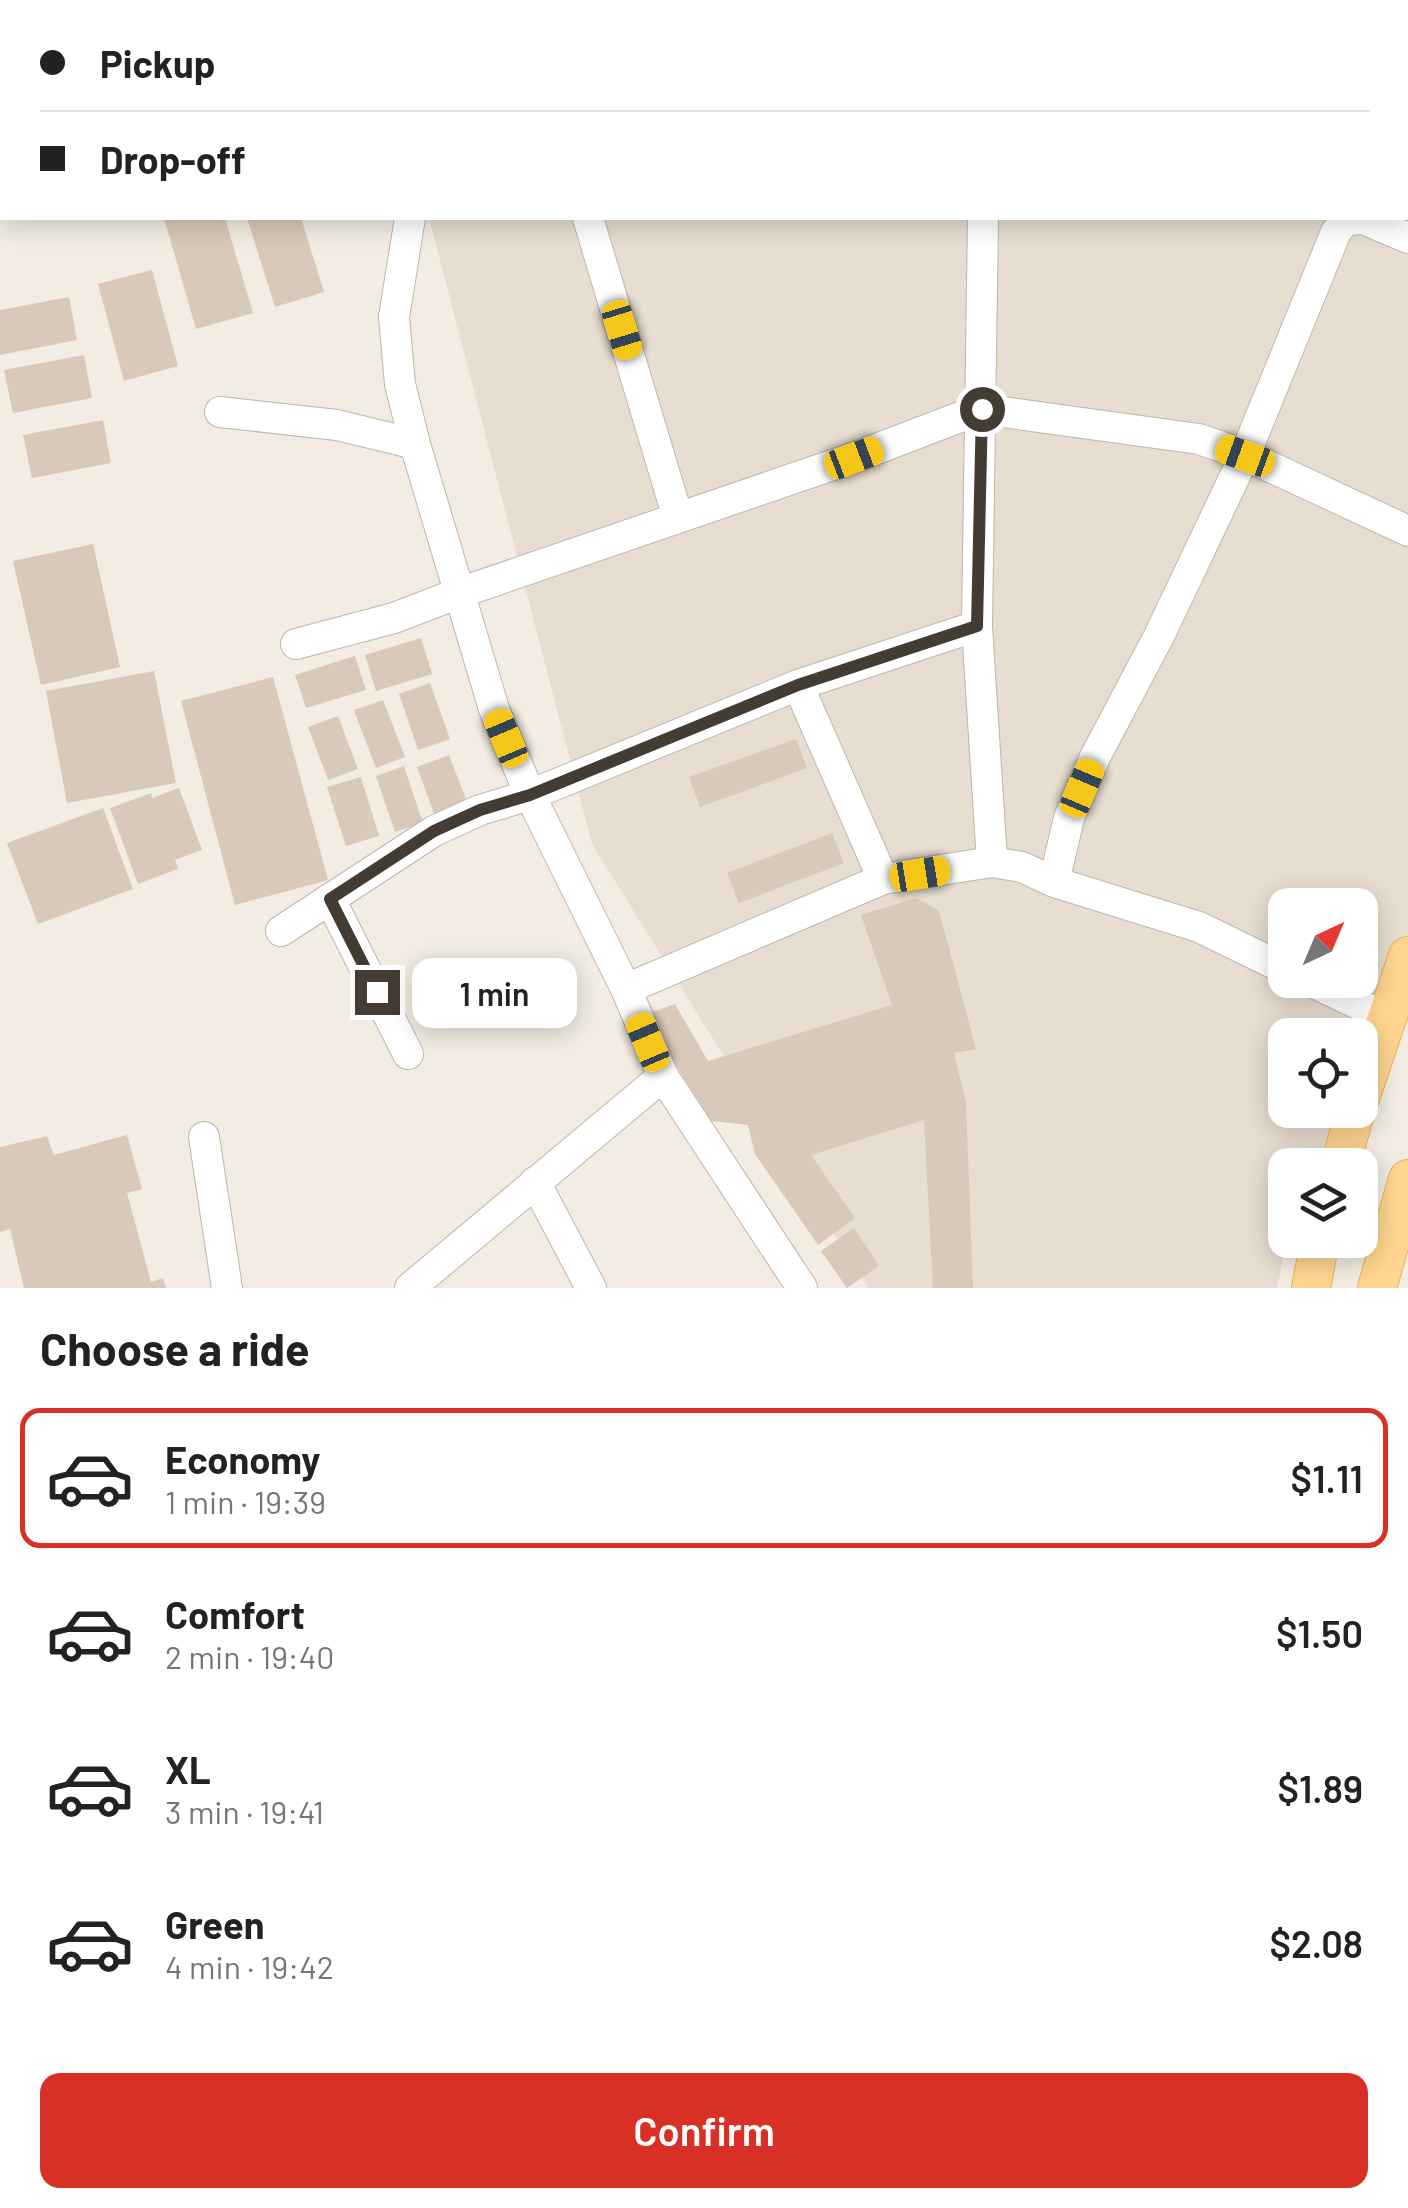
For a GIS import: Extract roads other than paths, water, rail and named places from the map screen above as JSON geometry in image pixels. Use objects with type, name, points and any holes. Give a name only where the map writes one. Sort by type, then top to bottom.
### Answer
[{"type":"main road","points":[[1378,1040],[1408,956]]},
{"type":"main road","points":[[1376,1288],[1408,1179]]},
{"type":"main road","points":[[1311,1288],[1317,1258]]},
{"type":"street","points":[[410,220],[394,317],[400,384],[414,444],[494,709],[530,795],[626,989],[663,1076],[802,1288]]},
{"type":"street","points":[[589,220],[678,518]]},
{"type":"street","points":[[983,220],[977,626],[992,862]]},
{"type":"street","points":[[1054,882],[1068,818],[1245,456],[1336,232],[1346,220]]},
{"type":"street","points":[[1365,220],[1408,238]]},
{"type":"street","points":[[296,644],[394,618],[459,592],[854,458],[982,409],[1185,437],[1245,456],[1408,531]]},
{"type":"street","points":[[220,412],[338,425],[414,444]]},
{"type":"street","points":[[281,930],[434,831],[480,810],[530,795],[798,685],[977,626]]},
{"type":"street","points":[[798,685],[884,879]]},
{"type":"street","points":[[626,989],[884,879],[992,862],[1022,867],[1054,882],[1200,927],[1268,961]]},
{"type":"street","points":[[330,899],[408,1054]]},
{"type":"street","points":[[1345,998],[1385,1017]]},
{"type":"street","points":[[410,1288],[663,1076]]},
{"type":"street","points":[[204,1137],[226,1288]]},
{"type":"street","points":[[535,1182],[591,1288]]}]
